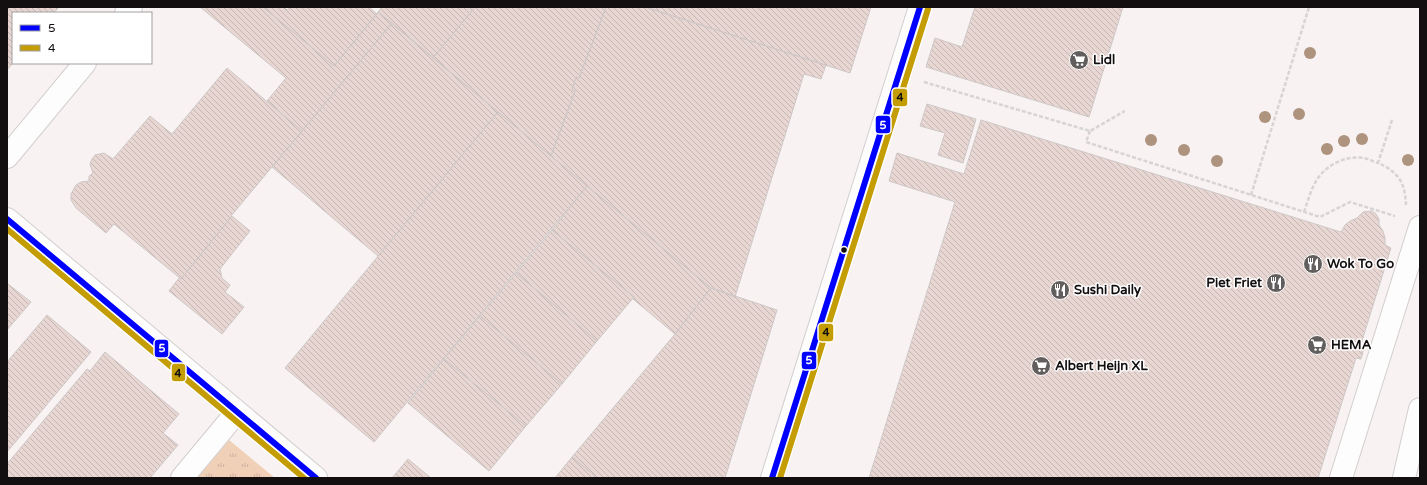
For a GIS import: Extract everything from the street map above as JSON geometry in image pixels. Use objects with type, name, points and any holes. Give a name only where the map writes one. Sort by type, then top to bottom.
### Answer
[{"type":"street","points":[[772,478],[920,7]]},
{"type":"street","points":[[7,157],[84,64]]},
{"type":"street","points":[[7,220],[316,478]]},
{"type":"street","points":[[1341,478],[1411,223]]},
{"type":"street","points":[[1404,478],[1420,409]]},
{"type":"street","points":[[182,478],[236,412]]},
{"type":"path","points":[[1251,195],[1310,7]]},
{"type":"path","points":[[899,74],[1090,131]]},
{"type":"path","points":[[1125,111],[1090,131],[1086,142],[1320,217],[1350,202],[1411,223]]},
{"type":"path","points":[[1378,163],[1392,120]]},
{"type":"path","points":[[1304,212],[1318,178],[1327,168],[1350,158],[1364,158],[1387,167],[1395,172],[1406,192],[1406,206],[1404,212]]},
{"type":"green space","points":[[229,440],[275,478],[197,478]]},
{"type":"building","points":[[7,7],[59,7],[55,12],[12,12],[12,64],[7,70]]},
{"type":"building","points":[[200,7],[263,7],[334,66],[378,12],[392,23],[302,131],[267,101],[286,78]]},
{"type":"building","points":[[263,7],[284,7],[287,10],[290,7],[369,7],[377,14],[334,66]]},
{"type":"building","points":[[382,7],[475,7],[433,58],[378,12]]},
{"type":"building","points":[[475,7],[606,7],[579,78],[576,77],[572,90],[575,91],[551,156],[433,58]]},
{"type":"building","points":[[606,7],[645,7],[826,65],[821,79],[804,74],[735,297],[711,288],[551,156],[575,91],[572,90],[576,77],[579,78]]},
{"type":"building","points":[[645,7],[871,7],[850,73]]},
{"type":"building","points":[[975,7],[1123,7],[1089,117],[926,67],[935,38],[962,47]]},
{"type":"building","points":[[392,23],[498,112],[378,256],[272,167]]},
{"type":"building","points":[[227,68],[302,131],[181,279],[114,224],[106,233],[76,208],[71,200],[71,194],[76,185],[81,182],[89,181],[89,176],[93,173],[90,164],[95,155],[104,153],[113,159],[150,116],[172,134]]},
{"type":"building","points":[[927,104],[976,119],[963,163],[938,155],[945,133],[920,126]]},
{"type":"building","points":[[498,112],[587,186],[374,442],[285,368]]},
{"type":"building","points":[[981,120],[1341,232],[1345,225],[1357,218],[1363,212],[1372,211],[1376,214],[1379,219],[1379,225],[1383,231],[1385,245],[1391,248],[1360,347],[1364,348],[1361,359],[1356,358],[1318,478],[869,478],[955,202],[889,181],[897,153],[964,174]]},
{"type":"building","points":[[587,186],[711,288],[675,334],[633,299],[634,297],[552,230]]},
{"type":"building","points":[[232,216],[250,231],[220,269],[222,278],[230,285],[225,292],[244,307],[222,334],[169,291],[179,278],[181,279]]},
{"type":"building","points":[[552,230],[634,297],[597,341],[516,273]]},
{"type":"building","points":[[516,273],[597,341],[562,384],[480,316]]},
{"type":"building","points":[[8,284],[31,302],[7,330],[7,285]]},
{"type":"building","points":[[711,288],[777,310],[725,478],[597,478],[572,457],[675,334]]},
{"type":"building","points":[[47,315],[91,352],[7,452],[7,362]]},
{"type":"building","points":[[480,316],[562,384],[526,426],[444,359]]},
{"type":"building","points":[[105,352],[179,414],[163,433],[178,445],[150,478],[7,478],[7,464],[87,369],[90,371]]},
{"type":"building","points":[[444,359],[526,426],[489,471],[408,403]]},
{"type":"building","points":[[572,457],[597,478],[555,478]]},
{"type":"building","points":[[408,459],[431,478],[392,478]]},
{"type":"transit line","name":"5","points":[[772,478],[920,7]]},
{"type":"transit line","name":"4","points":[[780,478],[928,9]]},
{"type":"transit line","name":"5","points":[[7,219],[316,478]]},
{"type":"transit line","name":"4","points":[[7,229],[304,478]]},
{"type":"place","name":"Lidl","points":[[1079,60]]},
{"type":"place","name":"Wok To Go","points":[[1313,264]]},
{"type":"place","name":"Piet Friet","points":[[1276,283]]},
{"type":"place","name":"Sushi Daily","points":[[1060,290]]},
{"type":"place","name":"HEMA","points":[[1317,345]]},
{"type":"place","name":"Albert Heijn XL","points":[[1041,366]]}]
